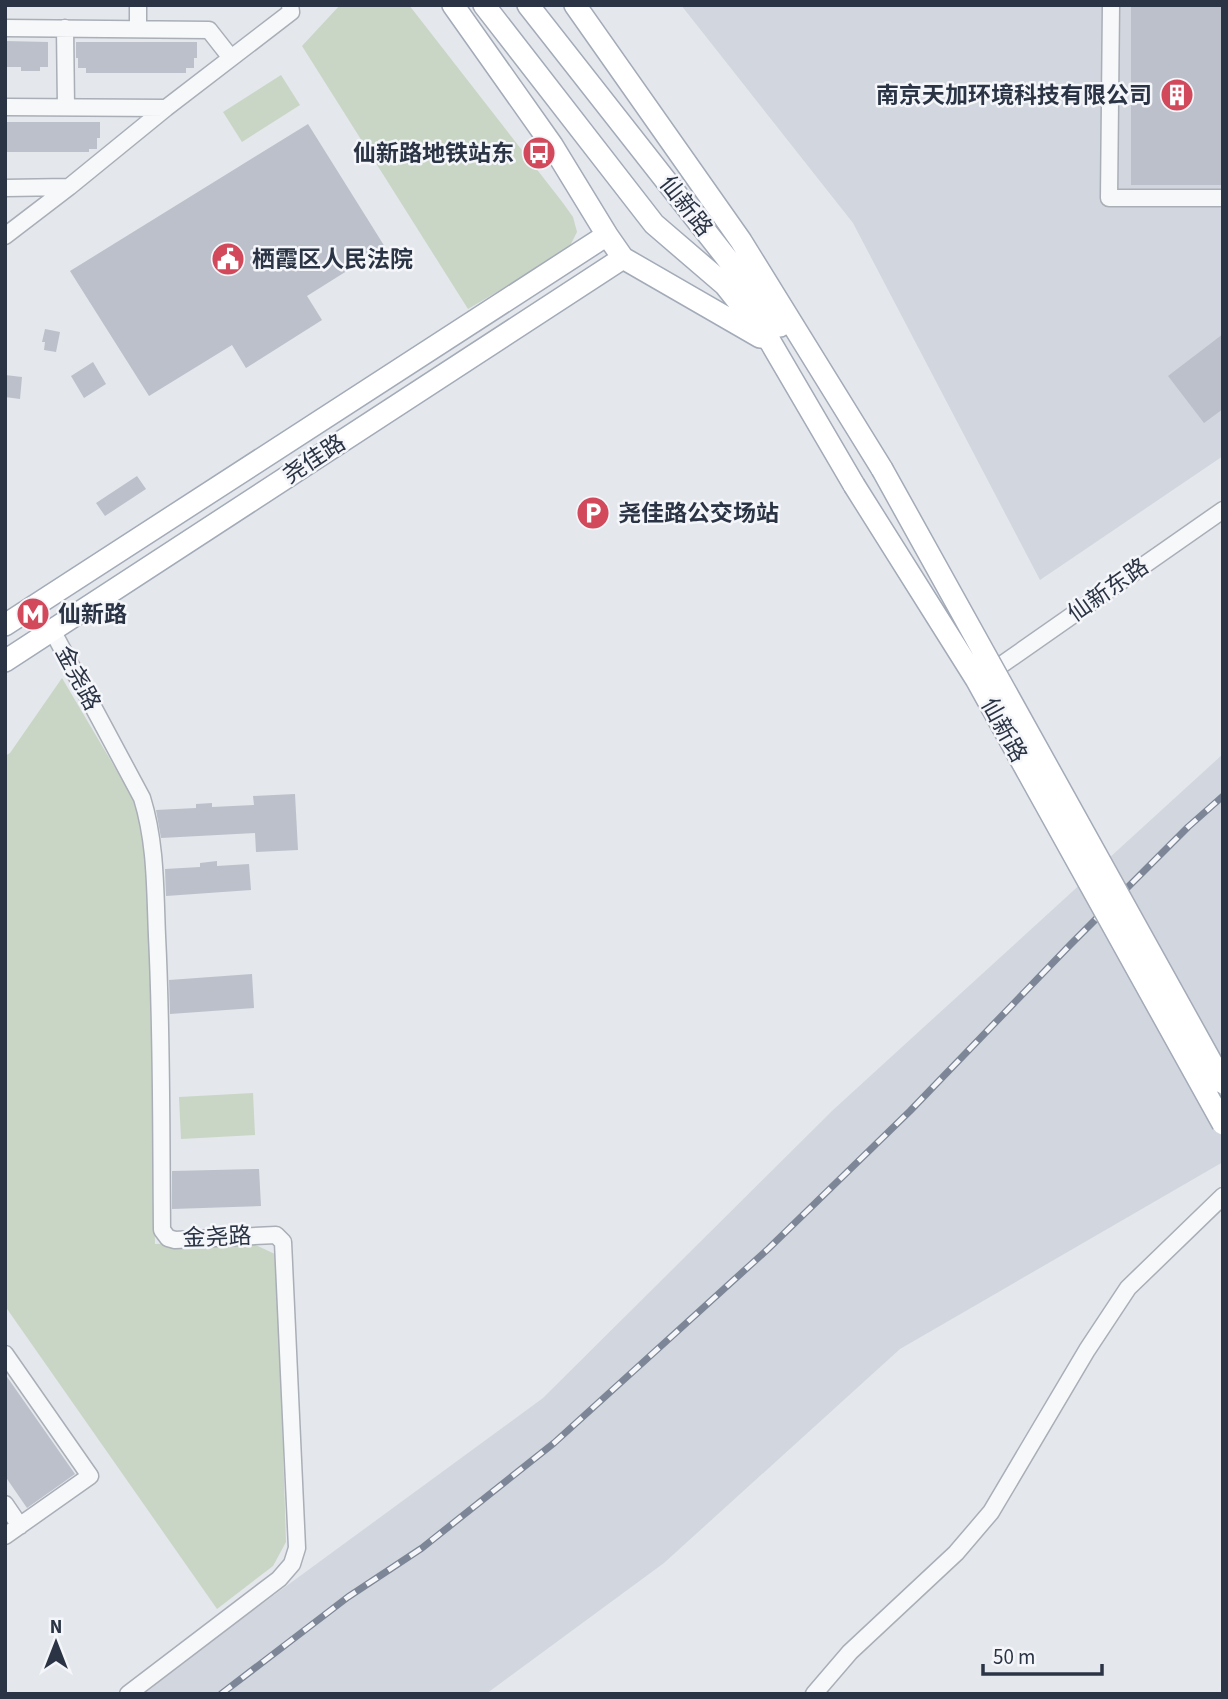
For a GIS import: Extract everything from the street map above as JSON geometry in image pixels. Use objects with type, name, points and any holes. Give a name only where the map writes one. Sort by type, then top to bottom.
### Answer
[{"type":"main road","name":"仙新路","points":[[453,5],[552,145],[623,258],[771,343]]},
{"type":"main road","name":"仙新路","points":[[484,5],[654,224],[725,285],[771,343],[854,485],[976,679],[1223,1124]]},
{"type":"main road","name":"仙新路","points":[[528,5],[845,407]]},
{"type":"main road","name":"仙新路","points":[[575,5],[741,241],[845,407],[1223,1083]]},
{"type":"main road","name":"尧佳路","points":[[5,625],[607,235]]},
{"type":"main road","name":"尧佳路","points":[[5,661],[623,258]]},
{"type":"street","points":[[138,5],[138,29]]},
{"type":"street","points":[[5,236],[166,107],[291,12],[290,5]]},
{"type":"street","points":[[1111,5],[1109,198],[1223,198]]},
{"type":"street","points":[[5,27],[209,30],[231,58]]},
{"type":"street","points":[[65,28],[65,107]]},
{"type":"street","points":[[5,107],[166,107]]},
{"type":"street","points":[[5,188],[69,187]]},
{"type":"street","name":"仙新东路","points":[[994,670],[1223,510]]},
{"type":"street","name":"金尧路","points":[[52,630],[142,798],[149,822],[159,979],[162,1230],[167,1238],[175,1240],[276,1235],[283,1241],[297,1548],[292,1564],[279,1579],[128,1694]]},
{"type":"street","points":[[814,1694],[849,1652],[956,1553],[991,1511],[1087,1350],[1128,1288],[1223,1196]]},
{"type":"street","points":[[5,1354],[90,1476],[5,1536]]},
{"type":"street","points":[[5,1504],[20,1526]]},
{"type":"shaded area","points":[[681,5],[1223,5],[1223,456],[1040,580],[853,223]]},
{"type":"shaded area","points":[[1223,754],[1223,1162],[900,1349],[664,1563],[486,1694],[139,1694],[543,1398],[833,1110]]},
{"type":"green space","points":[[340,5],[409,5],[573,217],[577,232],[568,250],[468,309],[302,46]]},
{"type":"green space","points":[[281,75],[300,105],[242,142],[223,112]]},
{"type":"green space","points":[[62,678],[140,810],[148,873],[155,1244],[245,1240],[277,1255],[286,1542],[273,1566],[217,1609],[5,1306],[5,756],[10,753]]},
{"type":"green space","points":[[253,1093],[255,1135],[181,1139],[179,1097]]},
{"type":"building","name":"南京天加环境科技有限公司","points":[[1131,5],[1223,5],[1223,185],[1131,185]]},
{"type":"building","points":[[5,41],[48,42],[48,67],[40,67],[40,71],[21,71],[21,67],[5,67]]},
{"type":"building","points":[[76,42],[197,42],[197,58],[194,58],[194,68],[186,68],[186,73],[86,73],[86,68],[78,68]]},
{"type":"building","points":[[5,122],[100,122],[100,138],[97,138],[97,149],[89,149],[89,152],[5,152]]},
{"type":"building","name":"栖霞区人民法院","points":[[308,124],[385,247],[307,296],[322,320],[246,368],[232,345],[149,396],[70,271]]},
{"type":"building","points":[[45,329],[60,332],[56,352],[44,350],[45,342],[42,342]]},
{"type":"building","points":[[1223,334],[1223,409],[1204,423],[1168,376]]},
{"type":"building","points":[[93,362],[106,384],[84,398],[71,376]]},
{"type":"building","points":[[5,375],[22,377],[20,399],[5,397]]},
{"type":"building","points":[[137,476],[146,489],[105,516],[96,503]]},
{"type":"building","points":[[295,794],[298,850],[256,852],[255,833],[161,838],[156,810],[196,808],[196,804],[212,803],[212,807],[254,805],[253,796]]},
{"type":"building","points":[[217,861],[217,866],[249,864],[251,890],[166,896],[165,869],[200,867],[200,863]]},
{"type":"building","points":[[252,974],[254,1008],[170,1014],[169,980]]},
{"type":"building","points":[[259,1169],[261,1206],[172,1209],[172,1171]]},
{"type":"building","points":[[5,1374],[75,1474],[27,1508],[5,1476]]},
{"type":"railway","points":[[221,1694],[348,1597],[422,1548],[554,1443],[768,1249],[910,1111],[1188,827],[1223,796]]},
{"type":"place","name":"南京天加环境科技有限公司","points":[[1177,95]]},
{"type":"place","name":"仙新路地铁站东","points":[[539,153]]},
{"type":"place","name":"栖霞区人民法院","points":[[228,259]]},
{"type":"place","name":"尧佳路公交场站","points":[[593,513]]},
{"type":"place","name":"仙新路","points":[[33,614]]}]
